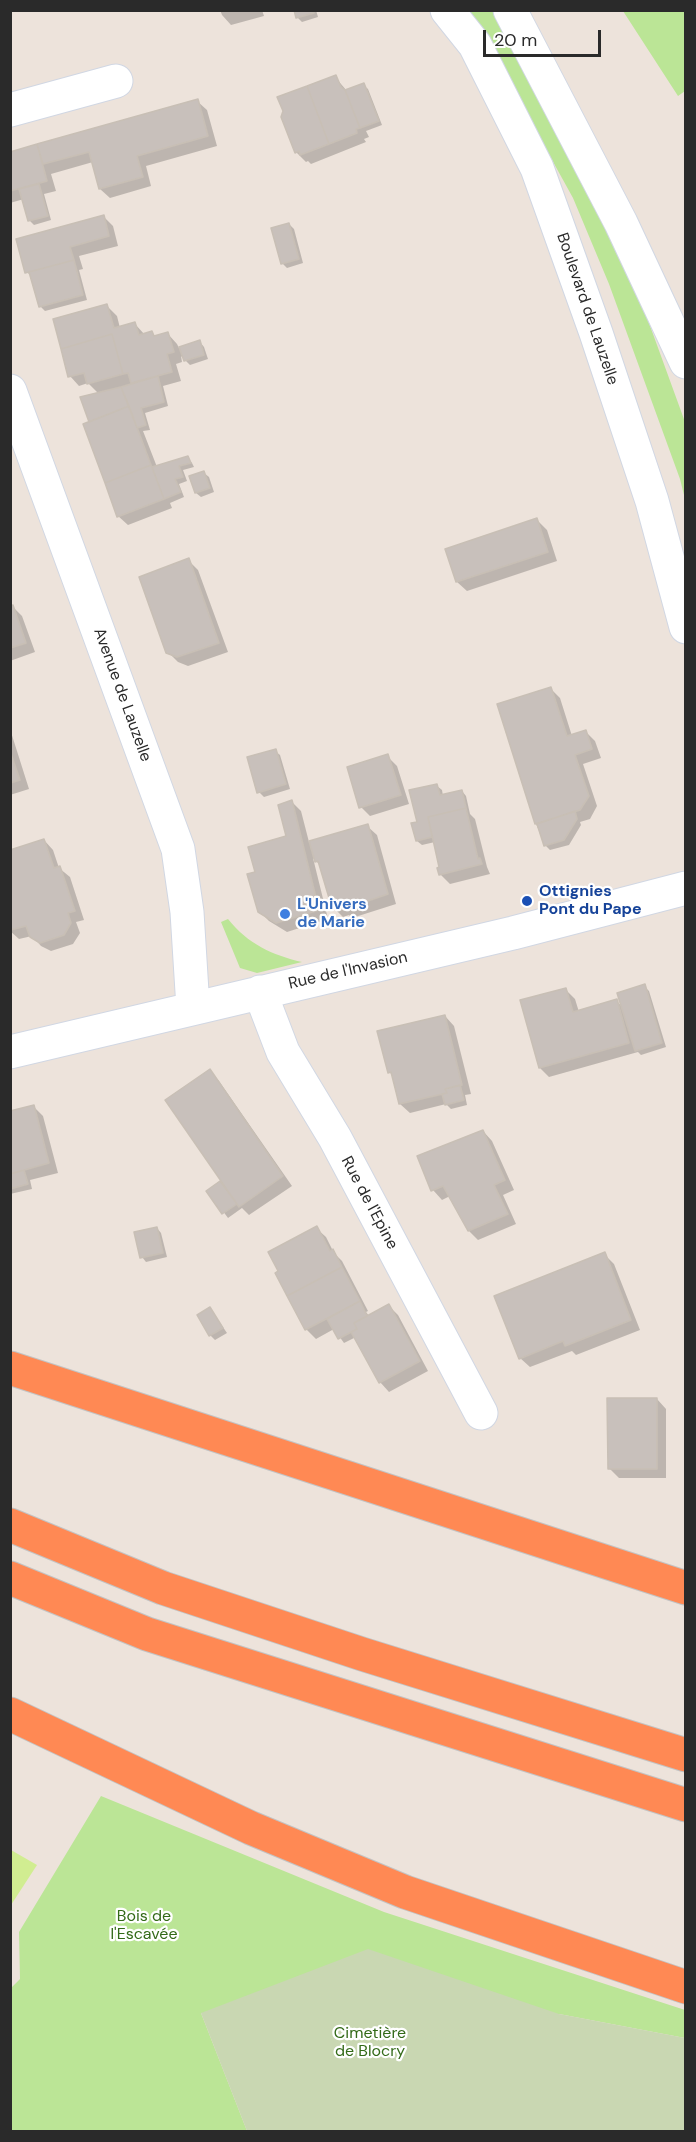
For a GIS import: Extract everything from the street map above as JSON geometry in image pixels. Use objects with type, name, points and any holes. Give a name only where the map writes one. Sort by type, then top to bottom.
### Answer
[{"type":"highway","points":[[10,1368],[686,1588]]},
{"type":"highway","points":[[10,1526],[163,1588],[362,1654],[686,1755]]},
{"type":"highway","points":[[10,1578],[147,1634],[686,1805]]},
{"type":"highway","points":[[10,1714],[252,1828],[405,1892],[686,1987]]},
{"type":"street","name":"Boulevard de Lauzelle","points":[[447,10],[475,45],[537,168],[652,501],[686,627]]},
{"type":"street","points":[[510,10],[621,223],[686,362]]},
{"type":"street","points":[[10,110],[116,81]]},
{"type":"street","name":"Avenue de Lauzelle","points":[[10,391],[178,849],[187,912],[193,1008]]},
{"type":"street","name":"Rue de l'Invasion","points":[[10,1052],[513,933],[686,888]]},
{"type":"street","name":"Rue de l'Epine","points":[[260,992],[283,1052],[335,1138],[481,1413]]},
{"type":"green space","points":[[465,11],[495,11],[625,257],[685,422],[685,499],[680,479],[609,284],[573,198],[493,53]]},
{"type":"green space","points":[[623,11],[685,11],[685,91],[678,96]]},
{"type":"green space","points":[[228,919],[252,942],[281,956],[302,962],[257,973],[240,968],[221,922]]},
{"type":"green space","name":"Bois de l'Escavée","points":[[101,1796],[384,1912],[685,2010],[685,2038],[559,2014],[201,2013],[247,2131],[11,2131],[10,1989],[20,1979],[19,1932]]},
{"type":"green space","points":[[11,1850],[37,1865],[11,1905]]},
{"type":"green space","name":"Cimetière de Blocry","points":[[368,1949],[559,2014],[685,2038],[685,2131],[247,2131],[201,2013]]},
{"type":"building","points":[[294,10],[313,10],[314,13],[296,18]]},
{"type":"building","points":[[336,75],[341,87],[345,90],[360,128],[356,129],[357,133],[329,144],[307,86]]},
{"type":"building","points":[[364,83],[379,121],[360,128],[345,90]]},
{"type":"building","points":[[307,86],[329,144],[300,155],[299,151],[295,153],[281,117],[283,111],[277,97]]},
{"type":"building","points":[[198,99],[208,136],[137,156],[143,177],[99,189],[89,152],[43,164],[37,144]]},
{"type":"building","points":[[37,144],[47,181],[10,191],[10,152]]},
{"type":"building","points":[[39,184],[48,216],[28,221],[19,189]]},
{"type":"building","points":[[104,215],[109,236],[70,247],[74,260],[25,273],[16,239]]},
{"type":"building","points":[[289,223],[299,259],[281,264],[271,228]]},
{"type":"building","points":[[74,260],[83,295],[39,307],[29,272]]},
{"type":"building","points":[[107,304],[114,328],[135,322],[139,335],[152,331],[154,336],[168,332],[174,352],[167,354],[172,372],[131,383],[128,373],[123,374],[112,334],[61,349],[53,319]]},
{"type":"building","points":[[112,334],[123,374],[87,384],[84,373],[68,377],[61,349]]},
{"type":"building","points":[[200,340],[204,355],[184,361],[179,347]]},
{"type":"building","points":[[158,376],[164,402],[141,408],[146,425],[137,428],[121,387]]},
{"type":"building","points":[[121,387],[129,406],[89,422],[80,397]]},
{"type":"building","points":[[129,406],[151,465],[105,483],[83,424]]},
{"type":"building","points":[[188,456],[191,463],[179,466],[183,477],[175,479],[181,492],[164,499],[152,467]]},
{"type":"building","points":[[151,465],[164,499],[117,517],[105,483]]},
{"type":"building","points":[[204,471],[210,488],[195,493],[189,476]]},
{"type":"building","points":[[537,518],[548,552],[456,582],[445,549]]},
{"type":"building","points":[[189,558],[219,643],[177,657],[166,653],[139,577]]},
{"type":"building","points":[[13,605],[26,643],[10,648],[10,606]]},
{"type":"building","points":[[551,687],[567,736],[586,730],[592,749],[575,755],[589,796],[580,810],[535,824],[497,704]]},
{"type":"building","points":[[276,749],[286,784],[257,793],[247,757]]},
{"type":"building","points":[[10,751],[20,780],[10,783]]},
{"type":"building","points":[[388,754],[401,795],[359,808],[347,767]]},
{"type":"building","points":[[437,784],[440,795],[462,790],[466,808],[428,817],[432,837],[416,841],[411,823],[417,822],[409,790]]},
{"type":"building","points":[[292,800],[319,910],[276,923],[258,912],[247,874],[255,872],[248,847],[286,836],[278,805]]},
{"type":"building","points":[[466,808],[478,859],[480,858],[482,864],[439,875],[428,817]]},
{"type":"building","points":[[575,811],[577,819],[564,840],[544,846],[537,824]]},
{"type":"building","points":[[368,824],[388,894],[341,910],[340,906],[332,908],[318,861],[315,862],[309,841]]},
{"type":"building","points":[[44,839],[54,868],[60,866],[75,911],[68,913],[71,923],[64,935],[40,943],[30,937],[26,926],[10,930],[10,850]]},
{"type":"building","points":[[645,984],[662,1043],[635,1051],[617,993]]},
{"type":"building","points":[[566,988],[573,1012],[617,999],[629,1043],[539,1068],[520,1000]]},
{"type":"building","points":[[445,1015],[462,1085],[445,1089],[447,1093],[399,1104],[377,1031]]},
{"type":"building","points":[[210,1069],[283,1176],[239,1207],[165,1100]]},
{"type":"building","points":[[460,1085],[464,1100],[445,1105],[442,1094],[447,1093],[445,1089]]},
{"type":"building","points":[[34,1105],[49,1163],[10,1174],[10,1111]]},
{"type":"building","points":[[483,1130],[505,1180],[494,1185],[508,1214],[468,1231],[443,1186],[431,1191],[417,1156]]},
{"type":"building","points":[[24,1170],[28,1184],[10,1189],[10,1174]]},
{"type":"building","points":[[220,1181],[237,1204],[222,1214],[206,1191]]},
{"type":"building","points":[[317,1226],[330,1251],[333,1249],[342,1267],[287,1296],[275,1273],[278,1271],[268,1252]]},
{"type":"building","points":[[157,1227],[163,1253],[140,1258],[134,1232]]},
{"type":"building","points":[[605,1252],[631,1320],[565,1346],[563,1341],[519,1359],[494,1296]]},
{"type":"building","points":[[342,1267],[360,1301],[305,1330],[287,1296]]},
{"type":"building","points":[[360,1301],[367,1316],[354,1323],[357,1329],[338,1339],[327,1319]]},
{"type":"building","points":[[389,1304],[420,1361],[379,1383],[351,1332],[357,1329],[354,1323]]},
{"type":"building","points":[[210,1307],[223,1328],[209,1336],[197,1315]]},
{"type":"building","points":[[607,1398],[657,1398],[657,1469],[608,1469]]},
{"type":"place","name":"Ottignies Pont du Pape","points":[[527,901]]},
{"type":"place","name":"L'Univers de Marie","points":[[285,914]]}]
